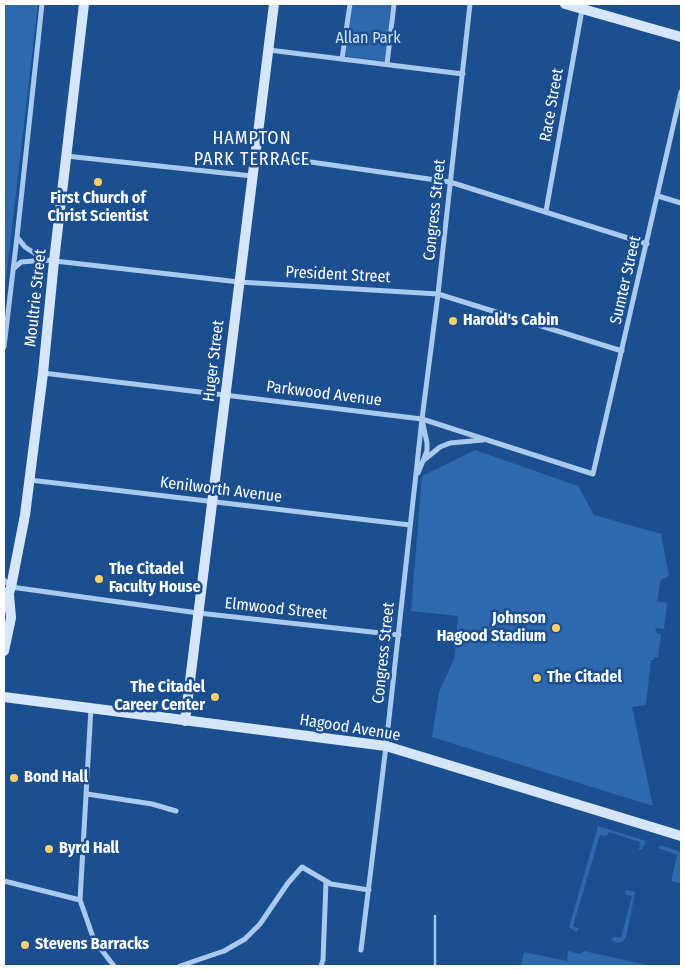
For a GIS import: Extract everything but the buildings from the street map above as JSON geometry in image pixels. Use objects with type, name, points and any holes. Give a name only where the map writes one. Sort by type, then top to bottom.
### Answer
[{"type":"street","points":[[4,347],[42,4]]},
{"type":"street","name":"Moultrie Street","points":[[4,607],[25,515],[30,480],[44,372],[50,260],[66,156],[84,4]]},
{"type":"street","name":"Huger Street","points":[[185,721],[274,4]]},
{"type":"street","points":[[342,59],[350,4]]},
{"type":"street","points":[[387,64],[394,4]]},
{"type":"street","name":"Congress Street","points":[[362,950],[470,4]]},
{"type":"street","points":[[565,4],[582,7],[681,37]]},
{"type":"street","name":"Race Street","points":[[546,211],[582,7]]},
{"type":"street","points":[[269,50],[463,74]]},
{"type":"street","name":"Sumter Street","points":[[593,474],[681,92]]},
{"type":"street","points":[[256,154],[450,182],[647,244]]},
{"type":"street","points":[[66,156],[253,176]]},
{"type":"street","points":[[658,196],[681,203]]},
{"type":"street","name":"President Street","points":[[17,237],[24,247],[50,260]]},
{"type":"street","name":"President Street","points":[[13,268],[21,262],[50,260],[239,282],[438,294],[622,351]]},
{"type":"street","name":"Parkwood Avenue","points":[[44,372],[422,419],[593,474]]},
{"type":"street","name":"Congress Street","points":[[415,478],[427,452],[422,419]]},
{"type":"street","points":[[424,460],[440,447],[450,443],[488,440]]},
{"type":"street","name":"Kenilworth Avenue","points":[[30,480],[410,525]]},
{"type":"street","name":"Moultrie Street","points":[[4,651],[11,618],[8,587]]},
{"type":"street","name":"Elmwood Street","points":[[8,587],[198,612],[399,635]]},
{"type":"street","name":"Hagood Avenue","points":[[4,697],[386,746],[681,836]]},
{"type":"street","points":[[91,708],[80,900],[94,940],[114,966]]},
{"type":"street","points":[[86,794],[152,804],[176,812]]},
{"type":"street","points":[[180,966],[224,951],[245,939],[260,924],[288,882],[302,867],[326,882],[339,886],[369,890]]},
{"type":"street","points":[[4,881],[80,900]]},
{"type":"street","points":[[320,966],[323,960],[326,882]]},
{"type":"green space","points":[[4,4],[38,4],[4,296]]},
{"type":"green space","name":"Allan Park","points":[[352,4],[391,4],[385,61],[345,56]]},
{"type":"green space","name":"Johnson Hagood Stadium","points":[[475,450],[578,486],[594,515],[661,534],[669,576],[661,580],[657,601],[667,603],[664,629],[655,628],[657,633],[661,634],[658,658],[654,657],[654,660],[651,660],[646,705],[632,707],[653,806],[432,737],[439,692],[454,659],[458,616],[411,611],[422,476]]},
{"type":"green space","points":[[598,826],[646,841],[642,849],[639,850],[640,842],[609,832],[606,836],[600,835],[573,926],[579,929],[576,932],[569,927]]},
{"type":"green space","points":[[660,845],[681,852],[681,883],[671,881],[677,855],[658,848]]},
{"type":"green space","points":[[626,890],[635,893],[626,937],[622,942],[617,943],[612,940],[613,937],[621,938],[632,896],[625,894]]},
{"type":"green space","points":[[568,951],[580,954],[584,951],[651,966],[521,966],[524,952],[567,961]]},
{"type":"waterway","points":[[435,916],[435,966]]},
{"type":"place","name":"First Church of Christ Scientist","points":[[98,182]]},
{"type":"place","name":"Harold's Cabin","points":[[453,321]]},
{"type":"place","name":"The Citadel Faculty House","points":[[99,579]]},
{"type":"place","name":"Johnson Hagood Stadium","points":[[556,628]]},
{"type":"place","name":"The Citadel","points":[[537,678]]},
{"type":"place","name":"The Citadel Career Center","points":[[215,697]]},
{"type":"place","name":"Bond Hall","points":[[14,778]]},
{"type":"place","name":"Byrd Hall","points":[[49,849]]},
{"type":"place","name":"Stevens Barracks","points":[[25,945]]},
{"type":"district","name":"HAMPTON PARK TERRACE","points":[[252,149]]}]
